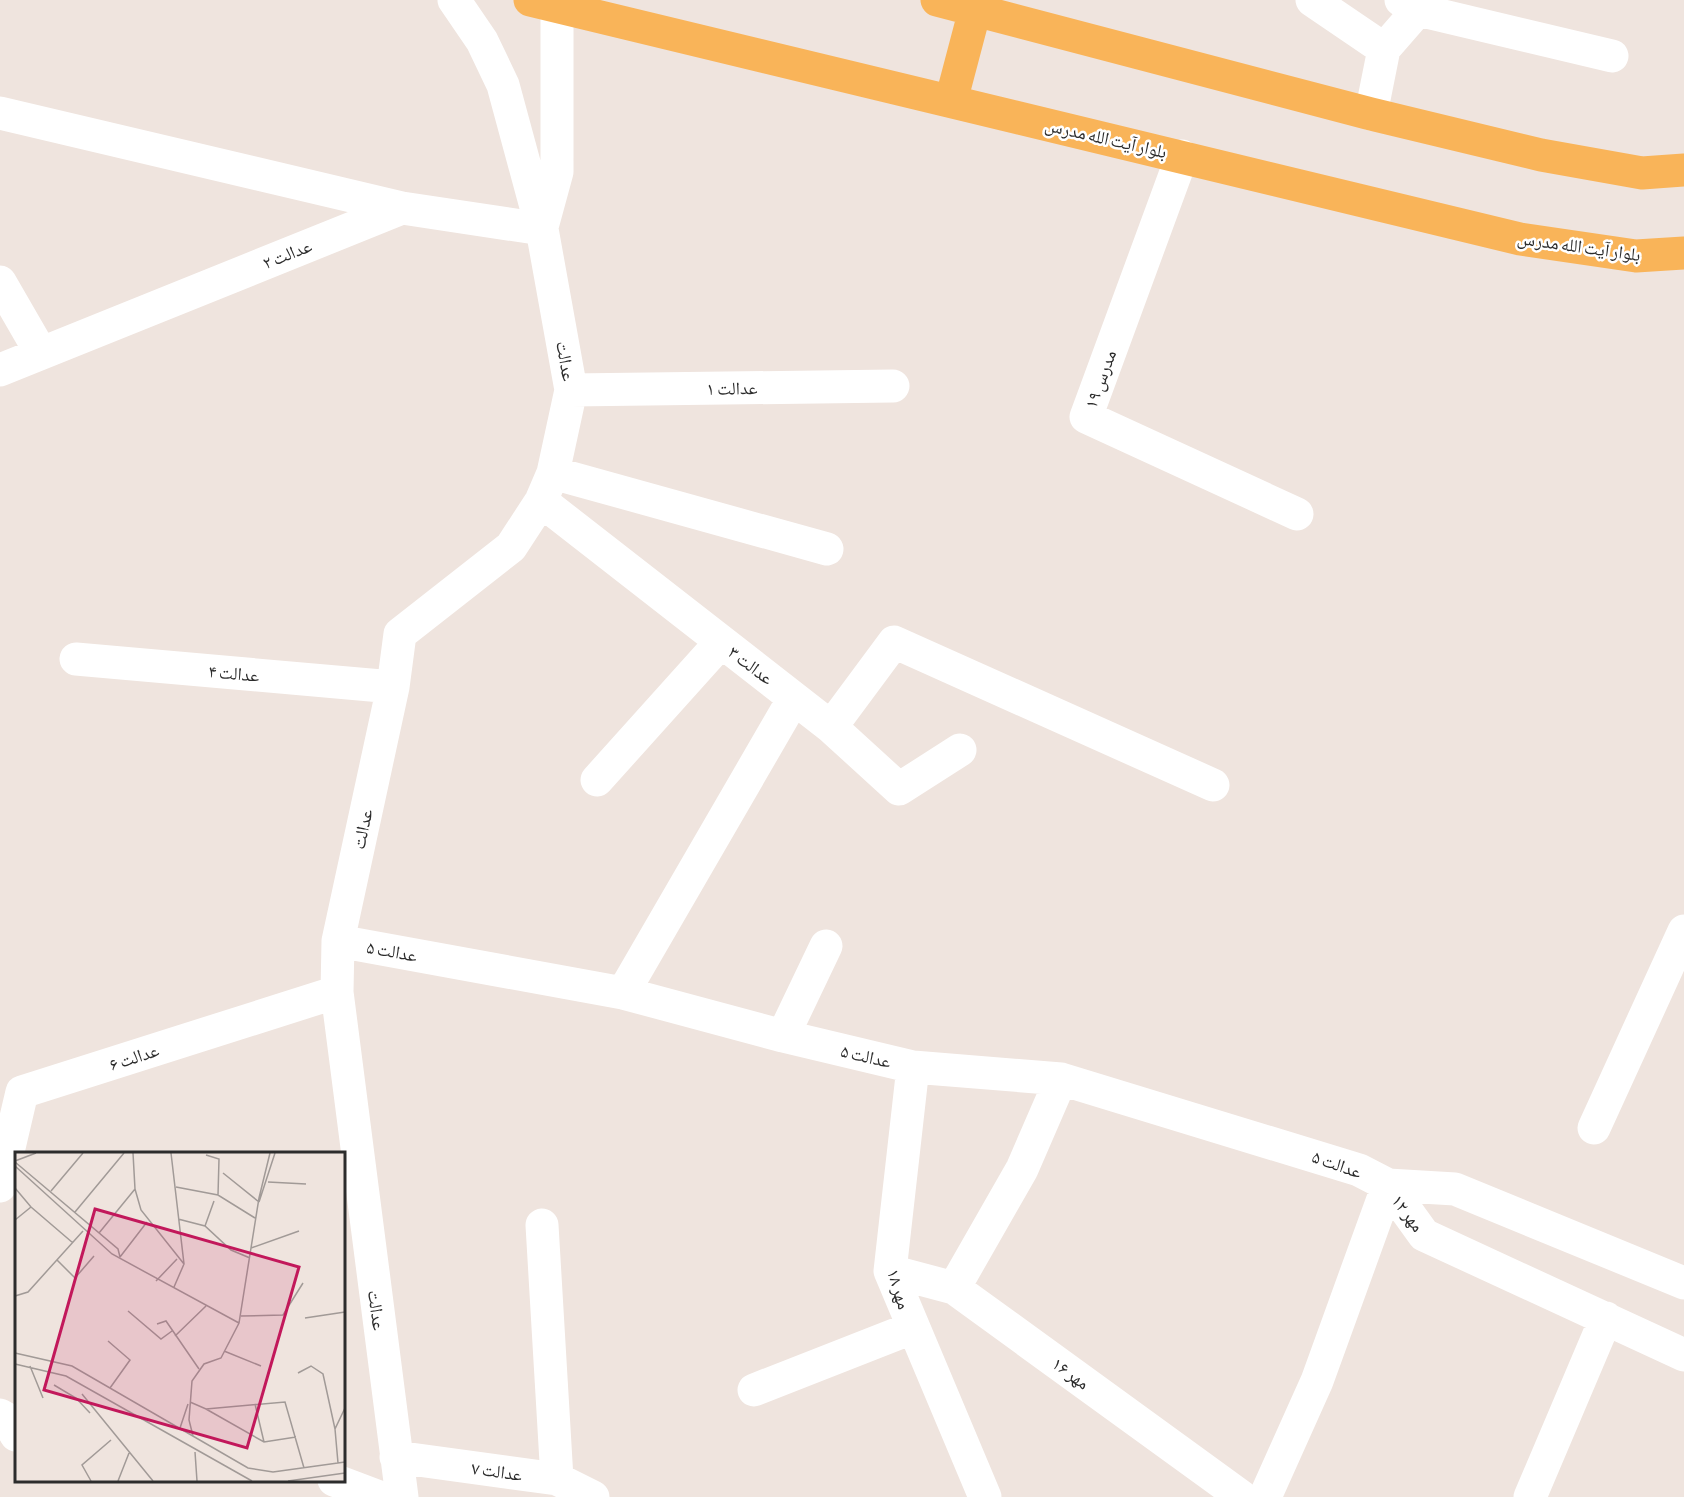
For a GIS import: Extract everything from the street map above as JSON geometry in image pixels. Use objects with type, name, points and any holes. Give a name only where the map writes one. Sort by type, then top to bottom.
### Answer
[{"type":"main road","points":[[937,0],[1371,114],[1541,155],[1642,173],[1684,170]]},
{"type":"main road","name":"بلوار آیت الله مدرس","points":[[544,4],[1520,239],[1636,256],[1684,253]]},
{"type":"main road","points":[[951,101],[975,10]]},
{"type":"street","name":"عدالت","points":[[402,1497],[352,1193],[337,992],[338,941],[393,687],[400,634],[511,547],[547,487],[572,390],[542,229],[502,85],[483,41],[454,0]]},
{"type":"street","points":[[1312,0],[1384,49]]},
{"type":"street","name":"عدالت","points":[[542,229],[557,172],[544,4]]},
{"type":"street","points":[[1371,114],[1384,49],[1410,5],[1612,56]]},
{"type":"street","points":[[0,113],[402,208],[542,229]]},
{"type":"street","name":"مدرس ۱۹","points":[[1182,156],[1086,417],[1297,514]]},
{"type":"street","name":"عدالت ۲","points":[[0,370],[402,208]]},
{"type":"street","points":[[0,282],[41,353]]},
{"type":"street","name":"عدالت ۱","points":[[572,390],[893,386]]},
{"type":"street","points":[[547,487],[827,549]]},
{"type":"street","name":"عدالت ۳","points":[[547,487],[721,642],[831,727],[899,789],[960,750]]},
{"type":"street","points":[[597,780],[721,642]]},
{"type":"street","points":[[831,727],[894,642],[1213,785]]},
{"type":"street","name":"عدالت ۴","points":[[76,659],[393,687]]},
{"type":"street","points":[[623,993],[794,698]]},
{"type":"street","points":[[1594,1128],[1684,931]]},
{"type":"street","name":"عدالت ۵","points":[[338,941],[623,993],[783,1036],[913,1067],[1061,1079],[1359,1170],[1388,1185]]},
{"type":"street","points":[[783,1036],[826,946]]},
{"type":"street","name":"عدالت ۶","points":[[0,1186],[22,1092],[337,992]]},
{"type":"street","name":"مهر ۱۸","points":[[913,1067],[890,1271],[912,1328],[985,1497]]},
{"type":"street","points":[[954,1288],[1022,1169],[1061,1079]]},
{"type":"street","points":[[1265,1497],[1317,1381],[1388,1185]]},
{"type":"street","name":"مهر ۱۲","points":[[1388,1185],[1455,1188],[1684,1283]]},
{"type":"street","name":"مهر ۱۲","points":[[1388,1185],[1424,1235],[1684,1355]]},
{"type":"street","points":[[542,1225],[557,1479]]},
{"type":"street","name":"مهر ۱۶","points":[[890,1271],[954,1288],[1242,1497]]},
{"type":"street","points":[[1530,1497],[1606,1318]]},
{"type":"street","points":[[754,1390],[912,1328]]},
{"type":"street","points":[[0,1415],[7,1419],[15,1433]]},
{"type":"street","name":"عدالت ۷","points":[[396,1457],[557,1479],[593,1497]]},
{"type":"street","points":[[339,1482],[379,1497]]}]
